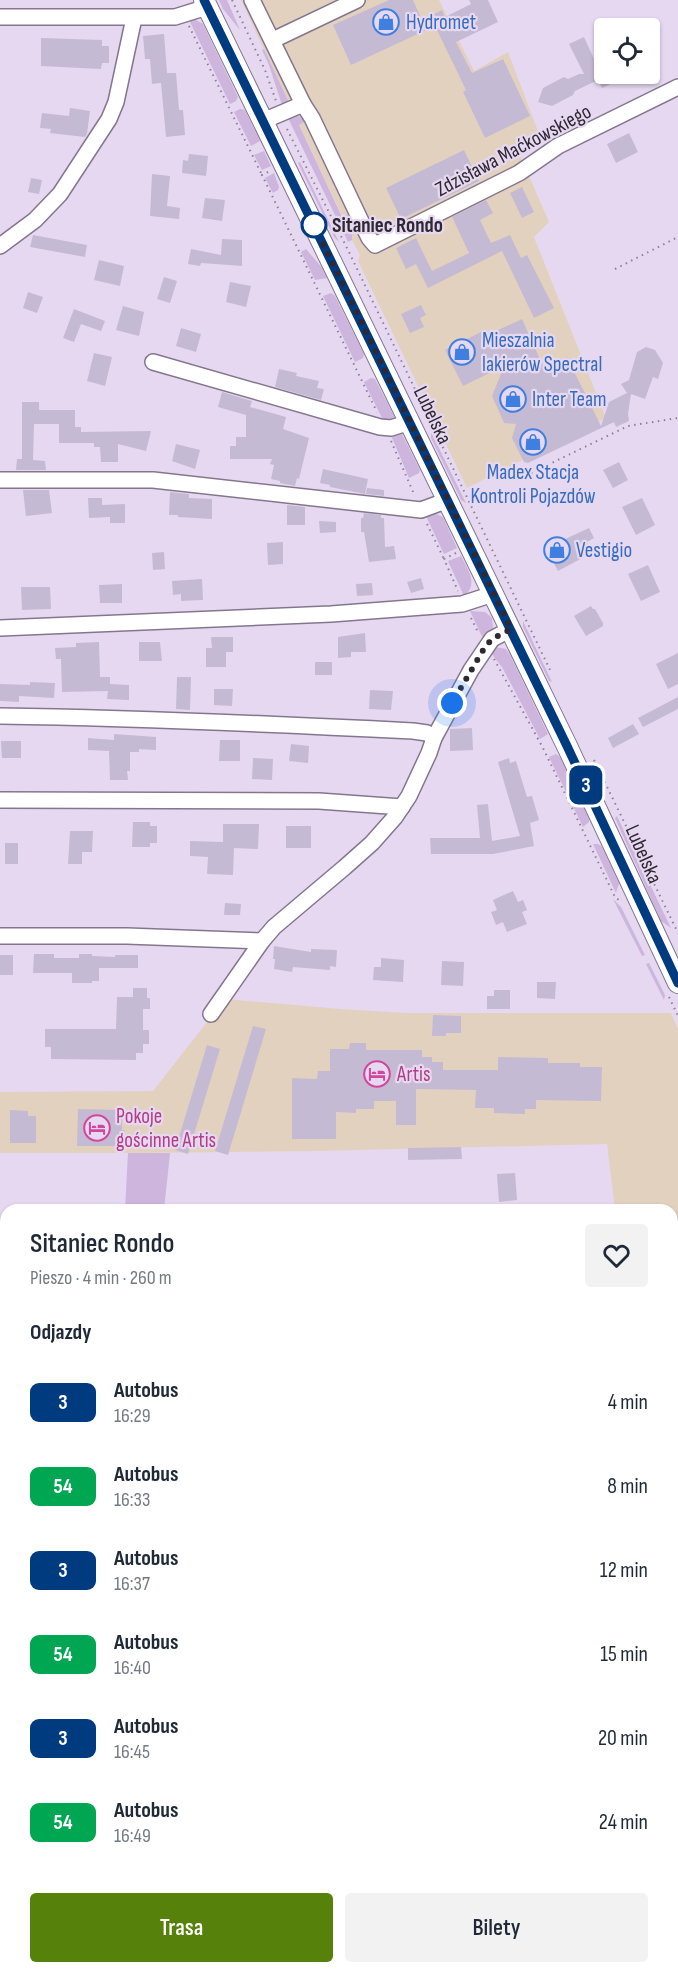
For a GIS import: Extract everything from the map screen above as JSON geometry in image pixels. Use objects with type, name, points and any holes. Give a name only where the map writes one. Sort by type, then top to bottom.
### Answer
[{"type":"main road","name":"Lubelska","points":[[206,3],[272,118],[410,422],[511,629],[673,988]]},
{"type":"street","points":[[252,0],[303,104],[272,118]]},
{"type":"street","points":[[273,40],[357,0]]},
{"type":"street","points":[[0,18],[175,17],[184,15],[206,3]]},
{"type":"street","points":[[0,246],[35,220],[60,194],[109,119],[116,102],[134,18]]},
{"type":"street","name":"Zdzisława Maćkowskiego","points":[[303,104],[312,118],[369,238],[375,245],[519,173],[558,146],[678,87]]},
{"type":"street","points":[[153,362],[385,428],[395,428],[410,422]]},
{"type":"street","points":[[0,480],[153,480],[421,510],[448,500]]},
{"type":"street","points":[[0,628],[331,614],[464,603],[493,594]]},
{"type":"street","points":[[212,1014],[274,927],[372,843],[402,807],[434,738],[485,647],[492,639],[511,629]]},
{"type":"street","points":[[0,716],[104,717],[323,726],[413,731],[434,738]]},
{"type":"street","points":[[0,800],[318,801],[402,807]]},
{"type":"street","points":[[0,936],[127,936],[262,941]]},
{"type":"path","points":[[232,0],[265,70],[272,118],[348,249],[553,676]]},
{"type":"path","points":[[184,15],[385,428]]},
{"type":"path","points":[[261,175],[273,169]]},
{"type":"path","points":[[615,269],[678,237]]},
{"type":"path","points":[[531,473],[628,426],[678,418]]},
{"type":"path","points":[[459,552],[444,559],[464,603],[485,647],[501,669],[543,748],[615,897],[624,906]]},
{"type":"path","points":[[593,759],[678,933]]},
{"type":"path","points":[[673,988],[678,1016]]},
{"type":"shaded area","points":[[219,0],[227,0],[240,30],[223,9]]},
{"type":"shaded area","points":[[241,0],[439,0],[474,71],[508,52],[541,139],[519,153],[549,222],[534,237],[606,418],[467,488],[358,261],[360,255],[352,240],[352,213],[343,218],[299,125],[307,120],[294,115]]},
{"type":"shaded area","points":[[189,20],[196,20],[203,24],[238,97],[236,101],[230,104]]},
{"type":"shaded area","points":[[264,49],[290,105],[283,108],[262,50]]},
{"type":"shaded area","points":[[240,109],[245,110],[260,141],[251,146],[234,112]]},
{"type":"shaded area","points":[[294,115],[308,120],[299,125],[342,217],[352,213],[352,240],[348,242],[288,118]]},
{"type":"shaded area","points":[[264,151],[271,166],[262,170],[254,155]]},
{"type":"shaded area","points":[[300,162],[339,242],[334,237],[298,163]]},
{"type":"shaded area","points":[[274,173],[279,187],[273,193],[265,178]]},
{"type":"shaded area","points":[[306,249],[324,270],[327,278],[315,280],[301,252]]},
{"type":"shaded area","points":[[331,293],[335,296],[364,354],[363,358],[355,362],[323,296]]},
{"type":"shaded area","points":[[371,378],[375,379],[396,420],[385,424],[364,382]]},
{"type":"shaded area","points":[[401,432],[420,470],[419,473],[409,478],[390,433]]},
{"type":"shaded area","points":[[431,432],[466,503],[461,500],[431,438]]},
{"type":"shaded area","points":[[434,513],[443,517],[457,548],[444,554],[425,514]]},
{"type":"shaded area","points":[[461,556],[471,577],[471,587],[464,596],[448,561]]},
{"type":"shaded area","points":[[470,611],[485,612],[492,618],[493,628],[484,641]]},
{"type":"shaded area","points":[[523,621],[552,682],[549,681],[523,627]]},
{"type":"shaded area","points":[[495,647],[506,649],[510,655],[548,734],[540,739],[502,667],[490,652]]},
{"type":"shaded area","points":[[556,754],[560,757],[589,818],[589,822],[583,827],[549,757]]},
{"type":"shaded area","points":[[617,816],[671,928],[661,921],[615,818]]},
{"type":"shaded area","points":[[593,844],[602,847],[619,883],[616,893]]},
{"type":"shaded area","points":[[613,899],[621,907],[645,955],[642,956]]},
{"type":"shaded area","points":[[649,963],[665,995],[664,1000],[646,964]]},
{"type":"shaded area","points":[[225,999],[407,1013],[671,1013],[678,1029],[678,1204],[614,1204],[607,1144],[318,1151],[0,1153],[0,1092],[153,1091]]},
{"type":"shaded area","points":[[128,1153],[170,1153],[165,1204],[125,1204]]},
{"type":"building","points":[[389,0],[413,0],[422,20],[442,10],[445,17],[471,4],[469,0],[488,0],[498,22],[456,42],[472,73],[503,59],[530,116],[485,138],[463,92],[466,90],[435,26],[351,65],[333,25]]},
{"type":"building","points":[[164,34],[167,73],[176,73],[179,110],[183,110],[185,135],[166,137],[161,83],[152,84],[150,59],[145,59],[143,36]]},
{"type":"building","points":[[584,37],[594,59],[594,82],[552,106],[538,102],[543,88],[564,77],[568,79],[584,74],[569,44]]},
{"type":"building","points":[[41,38],[102,40],[102,46],[109,46],[109,63],[102,63],[101,69],[41,66]]},
{"type":"building","points":[[70,108],[90,111],[85,137],[50,133],[51,129],[40,128],[42,113],[69,116]]},
{"type":"building","points":[[629,133],[638,152],[616,163],[607,144]]},
{"type":"building","points":[[464,150],[479,181],[401,219],[386,188]]},
{"type":"building","points":[[189,154],[208,156],[206,176],[182,173],[183,160],[188,161]]},
{"type":"building","points":[[152,174],[170,176],[167,206],[180,208],[179,219],[150,216]]},
{"type":"building","points":[[31,178],[42,180],[39,194],[28,192]]},
{"type":"building","points":[[522,187],[534,212],[522,218],[510,193]]},
{"type":"building","points":[[205,198],[225,200],[222,221],[202,218]]},
{"type":"building","points":[[486,200],[493,213],[480,220],[491,243],[510,235],[521,258],[527,255],[554,308],[534,318],[502,251],[428,288],[416,264],[406,269],[396,248],[416,238],[432,271],[469,253],[452,217]]},
{"type":"building","points":[[33,235],[87,245],[85,257],[30,247]]},
{"type":"building","points":[[222,239],[242,240],[242,266],[188,264],[191,249],[221,255]]},
{"type":"building","points":[[99,260],[124,266],[120,286],[94,280]]},
{"type":"building","points":[[164,277],[177,281],[170,303],[157,299]]},
{"type":"building","points":[[230,282],[251,286],[246,307],[226,302]]},
{"type":"building","points":[[28,292],[43,297],[37,313],[23,308]]},
{"type":"building","points":[[421,305],[426,315],[420,318],[424,327],[410,333],[401,314]]},
{"type":"building","points":[[123,306],[144,312],[139,336],[116,330]]},
{"type":"building","points":[[74,309],[105,321],[101,331],[81,324],[74,342],[63,338]]},
{"type":"building","points":[[522,319],[544,368],[567,357],[601,426],[609,402],[627,393],[621,384],[629,380],[637,352],[646,347],[655,350],[663,363],[658,379],[653,377],[645,399],[631,394],[629,421],[616,427],[614,422],[528,463],[524,462],[512,438],[516,424],[504,423],[492,396],[504,366],[463,386],[445,350],[483,331],[485,336]]},
{"type":"building","points":[[181,328],[201,334],[196,352],[176,346]]},
{"type":"building","points":[[94,353],[112,357],[105,386],[87,381]]},
{"type":"building","points":[[279,369],[297,373],[296,376],[319,381],[317,388],[324,389],[321,400],[275,387]]},
{"type":"building","points":[[222,392],[252,401],[250,407],[286,417],[283,429],[309,438],[299,479],[297,478],[295,486],[271,479],[274,465],[270,464],[272,459],[230,459],[230,446],[236,446],[236,437],[246,437],[246,415],[218,407]]},
{"type":"building","points":[[22,402],[39,402],[39,410],[75,410],[75,427],[81,427],[81,432],[151,431],[146,451],[118,444],[118,462],[101,462],[100,447],[94,447],[94,443],[59,443],[59,424],[34,424],[33,460],[45,461],[46,470],[16,470],[17,459],[22,459]]},
{"type":"building","points":[[176,444],[200,450],[195,469],[172,461]]},
{"type":"building","points":[[619,462],[628,480],[613,488],[603,470]]},
{"type":"building","points":[[323,469],[368,479],[365,494],[320,483]]},
{"type":"building","points":[[367,488],[384,490],[384,496],[366,494]]},
{"type":"building","points":[[23,490],[49,490],[52,513],[26,516]]},
{"type":"building","points":[[170,492],[189,494],[189,498],[212,499],[212,519],[169,515]]},
{"type":"building","points":[[88,498],[102,498],[102,505],[125,504],[125,523],[110,523],[110,517],[89,518]]},
{"type":"building","points":[[642,498],[655,525],[636,535],[622,507]]},
{"type":"building","points":[[287,505],[305,507],[305,525],[287,525]]},
{"type":"building","points":[[364,513],[381,515],[381,518],[384,518],[385,547],[394,546],[396,559],[369,562],[364,532],[361,532],[361,518]]},
{"type":"building","points":[[319,521],[336,522],[336,532],[320,533]]},
{"type":"building","points":[[589,528],[594,538],[587,542],[589,546],[581,550],[584,557],[558,571],[546,548]]},
{"type":"building","points":[[283,542],[283,564],[268,565],[267,543]]},
{"type":"building","points":[[164,552],[165,569],[153,570],[152,553]]},
{"type":"building","points":[[648,565],[660,592],[641,601],[628,574]]},
{"type":"building","points":[[421,578],[424,589],[411,593],[407,582]]},
{"type":"building","points":[[202,579],[203,600],[181,601],[181,594],[173,595],[172,581]]},
{"type":"building","points":[[372,583],[373,595],[357,596],[356,584]]},
{"type":"building","points":[[122,584],[122,603],[100,603],[99,585]]},
{"type":"building","points":[[21,587],[50,587],[51,609],[22,610]]},
{"type":"building","points":[[591,606],[595,609],[603,626],[586,636],[574,616]]},
{"type":"building","points":[[365,633],[366,652],[351,652],[351,657],[338,658],[338,637]]},
{"type":"building","points":[[211,637],[233,637],[233,652],[226,652],[226,667],[206,667],[206,648],[212,648]]},
{"type":"building","points":[[99,642],[100,677],[110,677],[110,684],[129,685],[129,700],[107,699],[108,691],[62,692],[61,659],[56,659],[55,648],[76,647],[76,643]]},
{"type":"building","points":[[139,642],[160,642],[162,661],[139,661]]},
{"type":"building","points":[[678,653],[678,684],[668,689],[656,664]]},
{"type":"building","points":[[315,662],[332,662],[332,675],[315,675]]},
{"type":"building","points":[[177,677],[191,677],[190,710],[176,709]]},
{"type":"building","points":[[30,682],[55,683],[54,698],[19,696],[19,702],[0,701],[0,684],[30,685]]},
{"type":"building","points":[[214,689],[233,689],[232,706],[214,705]]},
{"type":"building","points":[[370,690],[393,691],[391,710],[369,709]]},
{"type":"building","points":[[678,697],[678,709],[643,727],[638,718]]},
{"type":"building","points":[[633,724],[639,734],[613,748],[608,738]]},
{"type":"building","points":[[472,728],[473,750],[450,751],[450,729]]},
{"type":"building","points":[[114,734],[156,737],[156,750],[139,749],[139,752],[130,752],[128,780],[110,780],[109,751],[88,750],[88,738],[114,740]]},
{"type":"building","points":[[220,740],[240,740],[240,761],[219,761]]},
{"type":"building","points":[[1,741],[21,741],[21,758],[2,758]]},
{"type":"building","points":[[291,744],[309,746],[308,763],[289,761]]},
{"type":"building","points":[[253,758],[273,759],[272,780],[252,779]]},
{"type":"building","points":[[509,758],[510,763],[516,761],[527,797],[532,796],[539,820],[530,823],[534,846],[493,854],[431,854],[430,838],[480,838],[477,805],[488,804],[492,841],[520,836],[498,762]]},
{"type":"building","points":[[133,822],[150,822],[150,826],[157,826],[157,843],[150,843],[150,847],[132,847]]},
{"type":"building","points":[[223,824],[259,824],[258,849],[234,848],[233,875],[207,874],[208,857],[190,856],[190,841],[223,842]]},
{"type":"building","points":[[286,826],[311,826],[311,848],[286,848]]},
{"type":"building","points":[[70,831],[93,831],[92,852],[82,852],[82,864],[68,864]]},
{"type":"building","points":[[5,843],[18,843],[18,864],[5,864]]},
{"type":"building","points":[[513,891],[518,902],[523,900],[527,910],[522,912],[527,924],[507,932],[503,922],[496,925],[491,912],[497,910],[493,900]]},
{"type":"building","points":[[225,903],[241,904],[240,915],[224,915]]},
{"type":"building","points":[[274,946],[311,952],[311,949],[337,950],[336,967],[330,966],[330,970],[293,967],[292,972],[274,969]]},
{"type":"building","points":[[34,954],[54,954],[54,958],[79,958],[79,954],[115,957],[115,955],[138,955],[138,968],[99,968],[99,981],[72,983],[72,973],[33,973]]},
{"type":"building","points":[[0,955],[13,955],[13,975],[0,975]]},
{"type":"building","points":[[381,958],[404,960],[403,982],[373,980],[374,967],[381,967]]},
{"type":"building","points":[[442,961],[464,962],[463,986],[441,985]]},
{"type":"building","points":[[537,982],[556,982],[555,999],[537,998]]},
{"type":"building","points":[[133,988],[147,988],[147,998],[150,998],[150,1009],[143,1009],[143,1030],[149,1030],[149,1044],[143,1044],[143,1053],[136,1053],[136,1060],[51,1059],[51,1047],[45,1047],[45,1029],[116,1029],[117,997],[133,997]]},
{"type":"building","points":[[494,990],[510,990],[510,1009],[487,1009],[487,996],[494,996]]},
{"type":"building","points":[[433,1015],[461,1016],[461,1033],[432,1036]]},
{"type":"building","points":[[253,1026],[266,1029],[228,1155],[215,1151]]},
{"type":"building","points":[[350,1043],[366,1043],[366,1050],[422,1050],[422,1057],[432,1057],[432,1062],[443,1062],[443,1070],[498,1070],[498,1057],[548,1058],[548,1063],[580,1063],[580,1067],[602,1067],[601,1101],[536,1100],[536,1109],[525,1109],[525,1114],[494,1113],[494,1108],[475,1108],[476,1090],[416,1089],[416,1125],[396,1125],[396,1101],[374,1101],[374,1109],[356,1109],[356,1113],[336,1112],[336,1139],[292,1139],[292,1078],[317,1079],[318,1071],[330,1071],[330,1049],[349,1049]]},
{"type":"building","points":[[207,1045],[220,1049],[188,1154],[175,1150]]},
{"type":"building","points":[[78,1109],[122,1110],[125,1145],[77,1146]]},
{"type":"building","points":[[10,1110],[28,1111],[28,1116],[36,1116],[36,1143],[10,1143]]},
{"type":"building","points":[[461,1147],[462,1159],[408,1160],[408,1148]]},
{"type":"building","points":[[515,1173],[517,1200],[499,1202],[497,1174]]},
{"type":"bus line","name":"3","points":[[204,0],[567,746],[678,983]]},
{"type":"place","name":"Hydromet","points":[[386,22]]},
{"type":"place","name":"Sitaniec Rondo","points":[[314,225]]},
{"type":"place","name":"Mieszalnia lakierów Spectral","points":[[462,352]]},
{"type":"place","name":"Inter Team","points":[[513,399]]},
{"type":"place","name":"Madex Stacja Kontroli Pojazdów","points":[[533,442]]},
{"type":"place","name":"Vestigio","points":[[557,550]]},
{"type":"place","name":"Artis","points":[[377,1074]]},
{"type":"place","name":"Pokoje gościnne Artis","points":[[97,1128]]},
{"type":"route","points":[[314,225],[511,629],[492,639],[485,647],[452,703]]}]
